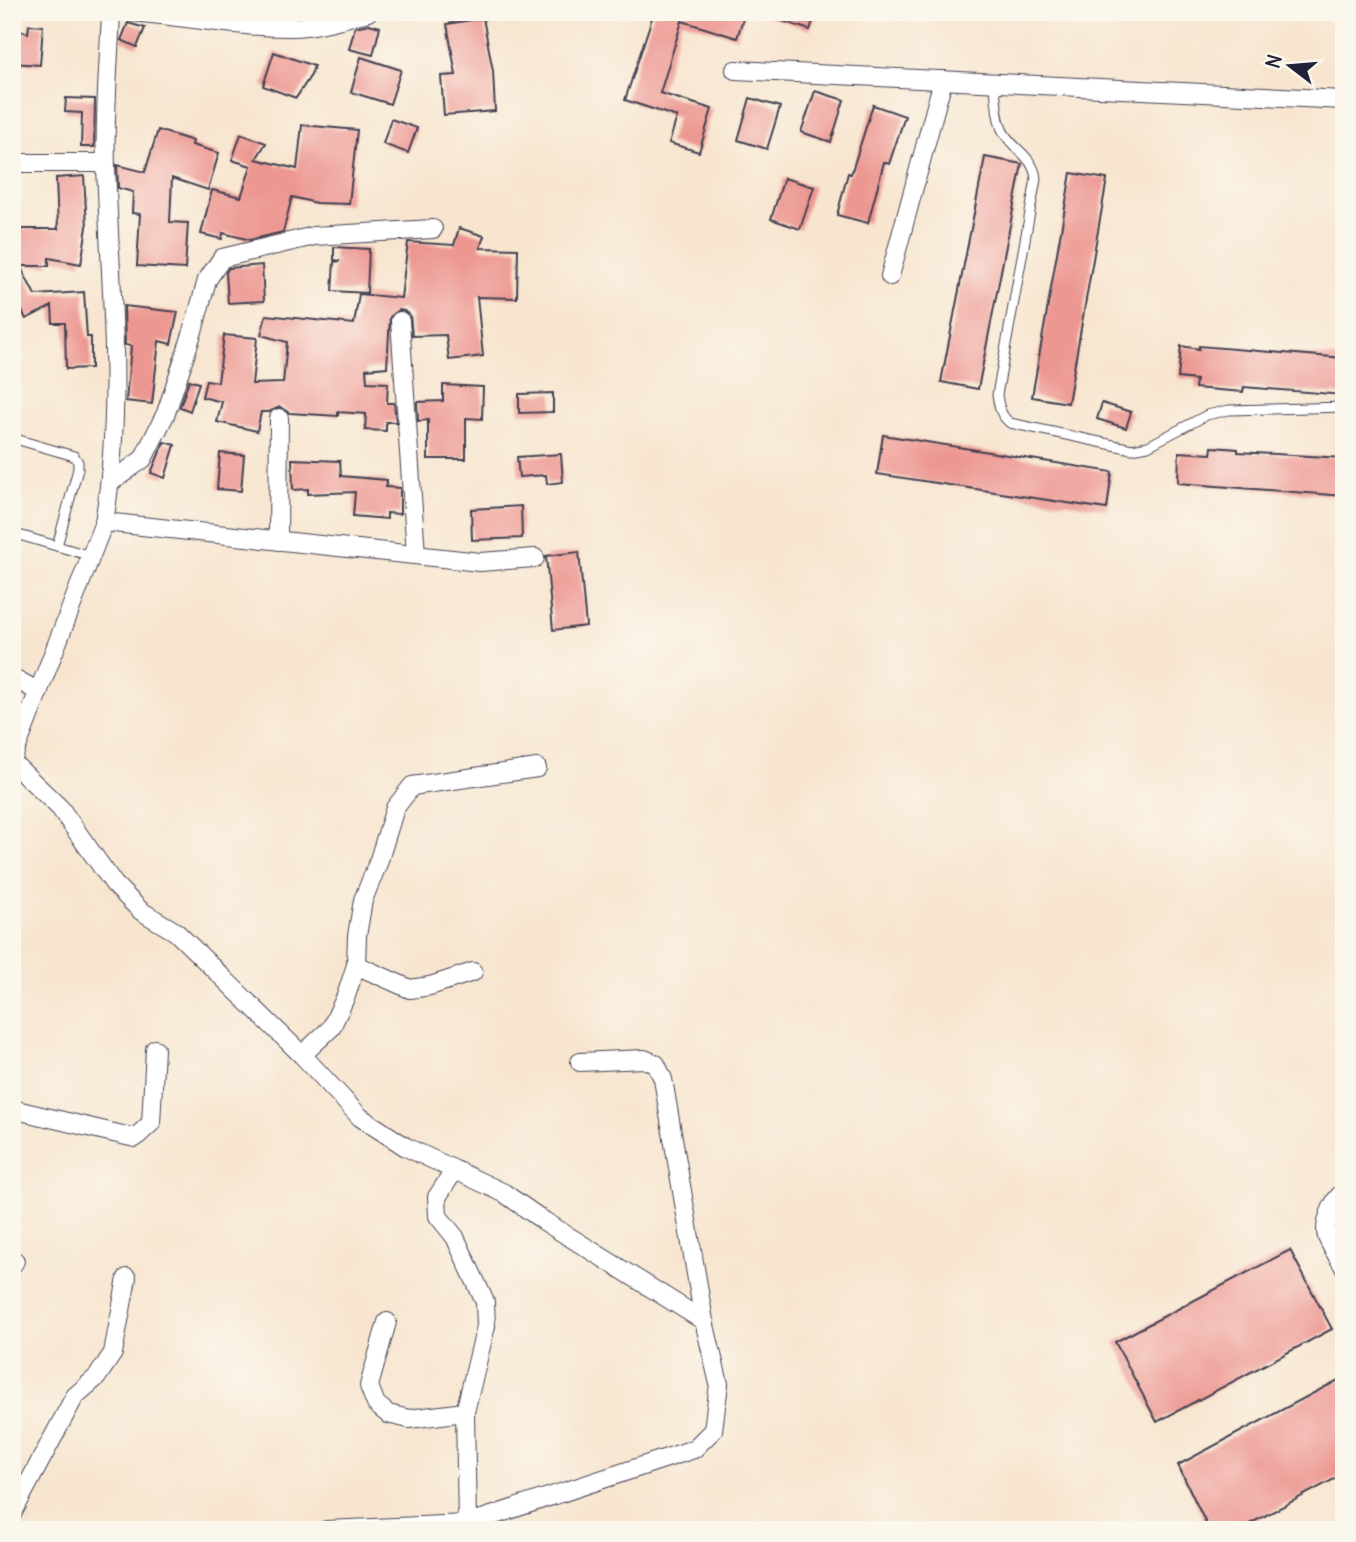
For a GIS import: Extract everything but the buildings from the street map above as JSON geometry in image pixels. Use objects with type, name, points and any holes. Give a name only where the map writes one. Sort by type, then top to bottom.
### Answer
[{"type":"street","points":[[111,12],[106,163],[115,380],[111,482],[104,522],[12,761],[60,808],[114,884],[141,911],[176,932],[302,1055],[360,1117],[406,1147],[504,1193],[704,1321]]},
{"type":"street","points":[[131,12],[271,27],[297,27],[368,12]]},
{"type":"street","points":[[735,70],[1344,100]]},
{"type":"street","points":[[890,276],[943,80]]},
{"type":"street","points":[[12,163],[106,163]]},
{"type":"street","points":[[111,482],[143,459],[166,413],[207,280],[222,258],[314,236],[433,229]]},
{"type":"street","points":[[400,321],[416,554]]},
{"type":"street","points":[[278,541],[279,418]]},
{"type":"street","points":[[104,522],[480,562],[534,558]]},
{"type":"street","points":[[12,677],[39,692]]},
{"type":"street","points":[[302,1055],[331,1028],[346,996],[356,964],[356,936],[363,900],[395,808],[412,786],[537,768]]},
{"type":"street","points":[[356,964],[410,989],[430,986],[473,972]]},
{"type":"street","points":[[12,1109],[135,1138],[151,1123],[155,1049]]},
{"type":"street","points":[[326,1530],[467,1524],[694,1449],[713,1430],[719,1384],[704,1321],[663,1079],[656,1064],[644,1059],[580,1062]]},
{"type":"street","points":[[454,1171],[437,1197],[438,1216],[455,1237],[485,1302],[486,1326],[465,1412],[467,1524]]},
{"type":"street","points":[[1344,1192],[1337,1197],[1329,1217],[1326,1236],[1344,1267]]},
{"type":"street","points":[[12,1514],[75,1396],[96,1377],[113,1353],[127,1278]]},
{"type":"street","points":[[387,1322],[369,1386],[376,1404],[388,1414],[409,1419],[465,1412]]},
{"type":"lane","points":[[994,82],[1002,131],[1031,161],[1036,179],[997,395],[1004,419],[1010,423],[1132,449],[1147,446],[1207,415],[1229,410],[1344,407]]},
{"type":"lane","points":[[12,438],[74,456],[78,462],[57,546]]},
{"type":"lane","points":[[12,533],[91,556]]}]
